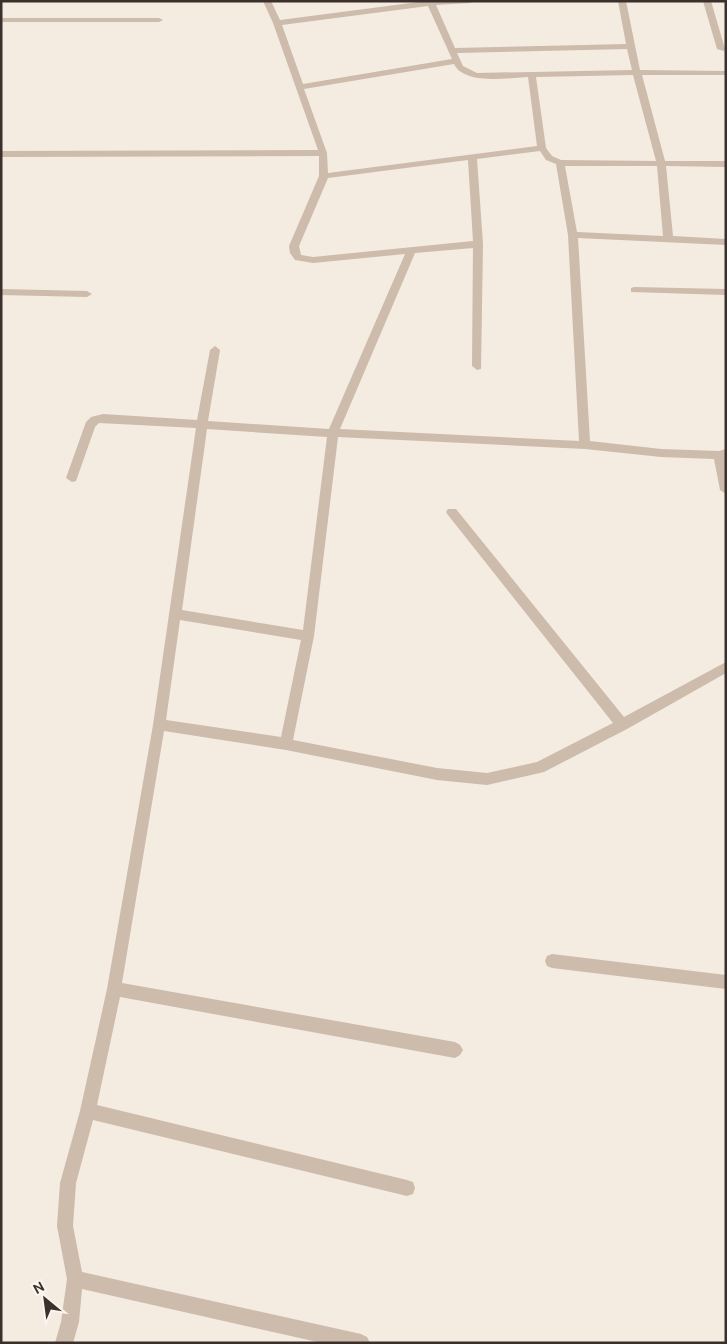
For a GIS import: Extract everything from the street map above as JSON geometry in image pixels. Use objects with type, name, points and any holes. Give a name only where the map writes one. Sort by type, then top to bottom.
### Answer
[{"type":"street","points":[[267,1],[323,153],[324,176],[294,246],[298,258],[313,260],[478,244]]},
{"type":"street","points":[[276,23],[431,3],[470,1]]},
{"type":"street","points":[[622,1],[636,72],[661,163],[668,238]]},
{"type":"street","points":[[707,1],[721,48]]},
{"type":"street","points":[[431,3],[460,67],[467,73],[478,76],[636,72],[726,73]]},
{"type":"street","points":[[1,20],[159,20]]},
{"type":"street","points":[[452,51],[630,46]]},
{"type":"street","points":[[300,87],[457,62]]},
{"type":"street","points":[[532,75],[542,148],[549,158],[560,163],[726,164]]},
{"type":"street","points":[[324,176],[542,148]]},
{"type":"street","points":[[1,154],[323,153]]},
{"type":"street","points":[[472,156],[478,244],[477,366]]},
{"type":"street","points":[[560,163],[573,235],[584,446]]},
{"type":"street","points":[[573,235],[726,242]]},
{"type":"street","points":[[286,744],[308,636],[333,432],[411,251]]},
{"type":"street","points":[[634,290],[726,292]]},
{"type":"street","points":[[1,292],[87,294]]},
{"type":"street","points":[[64,1343],[70,1322],[75,1279],[65,1226],[68,1183],[88,1111],[114,989],[159,726],[202,425],[215,350]]},
{"type":"street","points":[[72,478],[90,424],[95,420],[103,418],[584,446],[661,453],[722,454],[726,490]]},
{"type":"street","points":[[452,512],[622,725]]},
{"type":"street","points":[[175,614],[308,636]]},
{"type":"street","points":[[159,726],[286,744],[437,774],[488,779],[539,768],[622,725],[726,667]]},
{"type":"street","points":[[552,961],[726,982]]},
{"type":"street","points":[[114,989],[455,1050]]},
{"type":"street","points":[[88,1111],[407,1188]]},
{"type":"street","points":[[75,1279],[361,1343]]}]
